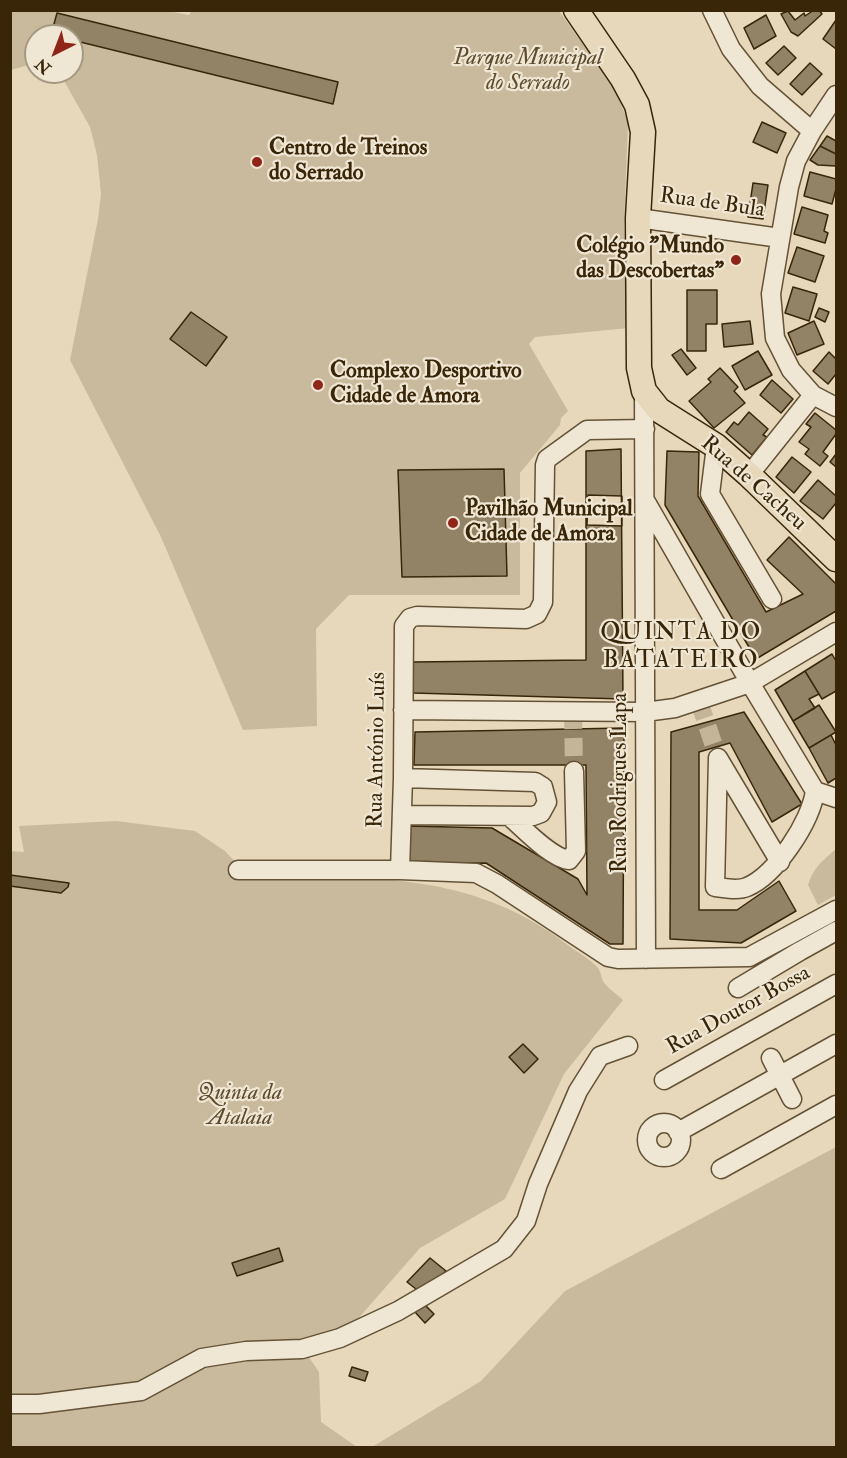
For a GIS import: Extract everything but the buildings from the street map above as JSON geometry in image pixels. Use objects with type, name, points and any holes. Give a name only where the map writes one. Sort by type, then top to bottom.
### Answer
[{"type":"main road","points":[[576,10],[623,79],[637,105],[643,132],[638,219],[639,368],[644,391]]},
{"type":"main road","name":"Rua de Cacheu","points":[[644,391],[659,410],[716,446],[837,559]]},
{"type":"street","points":[[713,11],[731,49],[760,86],[812,131]]},
{"type":"street","points":[[837,95],[812,131],[796,161],[771,294],[775,338],[791,370],[813,395],[837,407]]},
{"type":"street","name":"Rua de Bula","points":[[638,219],[780,237]]},
{"type":"street","name":"Rua Rodrigues Lapa","points":[[644,391],[646,959]]},
{"type":"street","points":[[749,475],[813,395]]},
{"type":"street","name":"Rua António Luís","points":[[400,870],[403,778],[403,630],[410,618],[417,616],[526,619],[537,614],[543,602],[545,465],[547,459],[587,430],[645,429]]},
{"type":"street","points":[[716,446],[710,494],[772,599]]},
{"type":"street","points":[[646,501],[814,791],[812,808],[780,862],[773,870],[749,886],[740,889],[715,887],[717,758],[780,862]]},
{"type":"street","points":[[403,710],[645,712],[675,708],[750,683],[837,632]]},
{"type":"street","points":[[509,816],[545,847],[569,860],[576,851],[574,771]]},
{"type":"street","points":[[402,815],[533,816],[541,813],[547,802],[543,787],[531,782],[403,778]]},
{"type":"street","points":[[814,791],[837,798]]},
{"type":"street","points":[[238,870],[400,870],[476,873],[608,957],[618,959],[749,957],[837,910]]},
{"type":"street","points":[[738,988],[837,931]]},
{"type":"street","name":"Rua Doutor Bossa","points":[[664,1080],[837,984]]},
{"type":"street","points":[[755,1029],[798,1110]]},
{"type":"street","points":[[678,1132],[837,1044]]},
{"type":"street","points":[[10,1404],[39,1404],[141,1391],[202,1358],[246,1351],[302,1349],[340,1338],[398,1311],[504,1249],[526,1221],[538,1184],[578,1091],[600,1056],[628,1046]]},
{"type":"street","points":[[721,1169],[798,1110],[837,1105]]},
{"type":"green space","name":"Complexo Desportivo Cidade de Amora","points":[[163,10],[189,15],[192,10],[559,11],[616,90],[628,123],[624,226],[629,328],[535,337],[529,344],[568,411],[561,418],[560,425],[520,473],[520,595],[349,595],[316,629],[317,726],[243,730],[161,537],[70,360],[101,194],[97,155],[90,127],[66,84],[84,84],[84,24],[24,24],[24,66],[11,70],[11,11]]},
{"type":"green space","name":"Quinta da Atalaia","points":[[116,821],[195,831],[225,851],[249,877],[333,877],[414,883],[453,890],[491,902],[529,919],[587,958],[598,968],[605,984],[623,1000],[564,1074],[505,1199],[420,1248],[356,1321],[300,1344],[319,1372],[321,1422],[357,1447],[11,1447],[10,851],[24,852],[19,826]]},
{"type":"green space","points":[[836,849],[836,895],[818,905],[808,885],[816,869]]},
{"type":"green space","points":[[836,1147],[836,1447],[372,1447],[481,1381],[565,1291]]},
{"type":"tunnel","points":[[699,701],[718,758]]},
{"type":"tunnel","points":[[573,711],[574,771]]},
{"type":"place","name":"Centro de Treinos do Serrado","points":[[257,162]]},
{"type":"place","name":"Colégio \"Mundo das Descobertas\"","points":[[736,260]]},
{"type":"place","name":"Complexo Desportivo Cidade de Amora","points":[[318,385]]},
{"type":"place","name":"Pavilhão Municipal Cidade de Amora","points":[[453,523]]},
{"type":"district","name":"QUINTA DO BATATEIRO","points":[[681,648]]},
{"type":"park label","name":"Parque Municipal do Serrado","points":[[528,72]]}]
